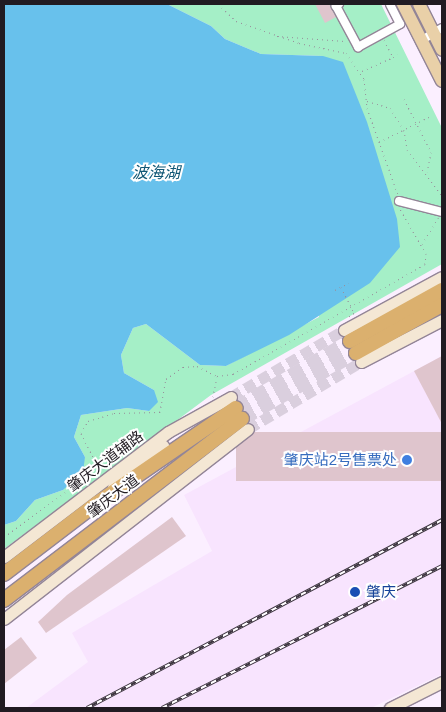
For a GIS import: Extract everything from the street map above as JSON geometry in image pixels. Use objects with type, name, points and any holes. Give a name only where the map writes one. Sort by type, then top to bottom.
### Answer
[{"type":"highway","points":[[353,347],[442,290]]},
{"type":"highway","points":[[353,347],[442,305]]},
{"type":"highway","name":"肇庆大道","points":[[4,574],[97,503],[239,413]]},
{"type":"highway","name":"肇庆大道","points":[[4,600],[123,508],[239,413]]},
{"type":"main road","points":[[403,4],[442,80]]},
{"type":"main road","points":[[419,4],[438,31],[442,50]]},
{"type":"street","points":[[339,4],[336,6],[358,47],[400,24],[390,4]]},
{"type":"street","points":[[422,40],[438,31]]},
{"type":"street","points":[[399,200],[441,212]]},
{"type":"street","points":[[353,347],[442,277]]},
{"type":"street","points":[[353,347],[442,320]]},
{"type":"street","points":[[97,503],[129,471],[210,410]]},
{"type":"street","name":"肇庆大道辅路","points":[[4,557],[168,432],[210,410],[239,413]]},
{"type":"street","points":[[4,619],[26,602],[239,413]]},
{"type":"street","points":[[26,602],[123,508]]},
{"type":"street","points":[[390,708],[442,682]]},
{"type":"path","points":[[4,537],[90,474],[95,461],[80,433],[88,421],[114,413],[160,412],[166,379],[184,367],[197,366],[218,376],[234,374],[425,264],[422,245],[404,220],[366,101],[361,71],[346,53],[275,36],[236,21],[218,4]]},
{"type":"path","points":[[381,35],[393,57]]},
{"type":"path","points":[[275,36],[354,39]]},
{"type":"path","points":[[361,71],[397,54]]},
{"type":"path","points":[[404,99],[415,124],[431,152],[427,173]]},
{"type":"path","points":[[366,101],[390,108],[404,130],[407,150],[427,173],[442,196]]},
{"type":"path","points":[[379,142],[429,117]]},
{"type":"path","points":[[422,245],[441,212]]},
{"type":"path","points":[[335,290],[348,283]]},
{"type":"path","points":[[342,287],[354,313]]},
{"type":"path","points":[[210,410],[218,376]]},
{"type":"shaded area","points":[[442,356],[442,674],[371,708],[26,708],[88,662],[72,633],[212,551],[184,495]]},
{"type":"green space","points":[[167,4],[381,4],[442,128],[442,264],[211,395],[4,549],[4,525],[16,521],[35,500],[63,490],[85,457],[74,437],[81,415],[127,408],[149,411],[154,390],[124,373],[121,355],[133,328],[146,324],[200,365],[226,366],[319,317],[323,56],[261,54],[225,39],[211,26]]},
{"type":"water","name":"波海湖","points":[[4,4],[167,4],[211,26],[225,39],[261,54],[323,56],[343,62],[367,122],[397,219],[400,247],[370,283],[289,335],[226,366],[200,365],[146,324],[133,328],[121,355],[124,373],[154,390],[158,402],[149,411],[127,408],[81,415],[74,437],[85,457],[83,472],[63,490],[35,500],[16,521],[4,525]]},
{"type":"building","points":[[315,4],[329,4],[336,17],[325,23]]},
{"type":"building","points":[[442,356],[442,424],[414,371]]},
{"type":"building","points":[[236,432],[442,432],[442,481],[236,481]]},
{"type":"building","points":[[172,517],[186,536],[46,633],[38,622],[67,595]]},
{"type":"building","points":[[21,637],[37,658],[4,684],[4,650]]},
{"type":"tunnel","points":[[231,397],[344,330]]},
{"type":"tunnel","points":[[236,408],[350,341]]},
{"type":"tunnel","points":[[242,419],[356,353]]},
{"type":"tunnel","points":[[248,429],[361,362]]},
{"type":"railway","points":[[87,708],[442,520]]},
{"type":"railway","points":[[162,708],[442,566]]},
{"type":"place","name":"肇庆站2号售票处","points":[[407,460]]},
{"type":"place","name":"肇庆","points":[[355,592]]}]
